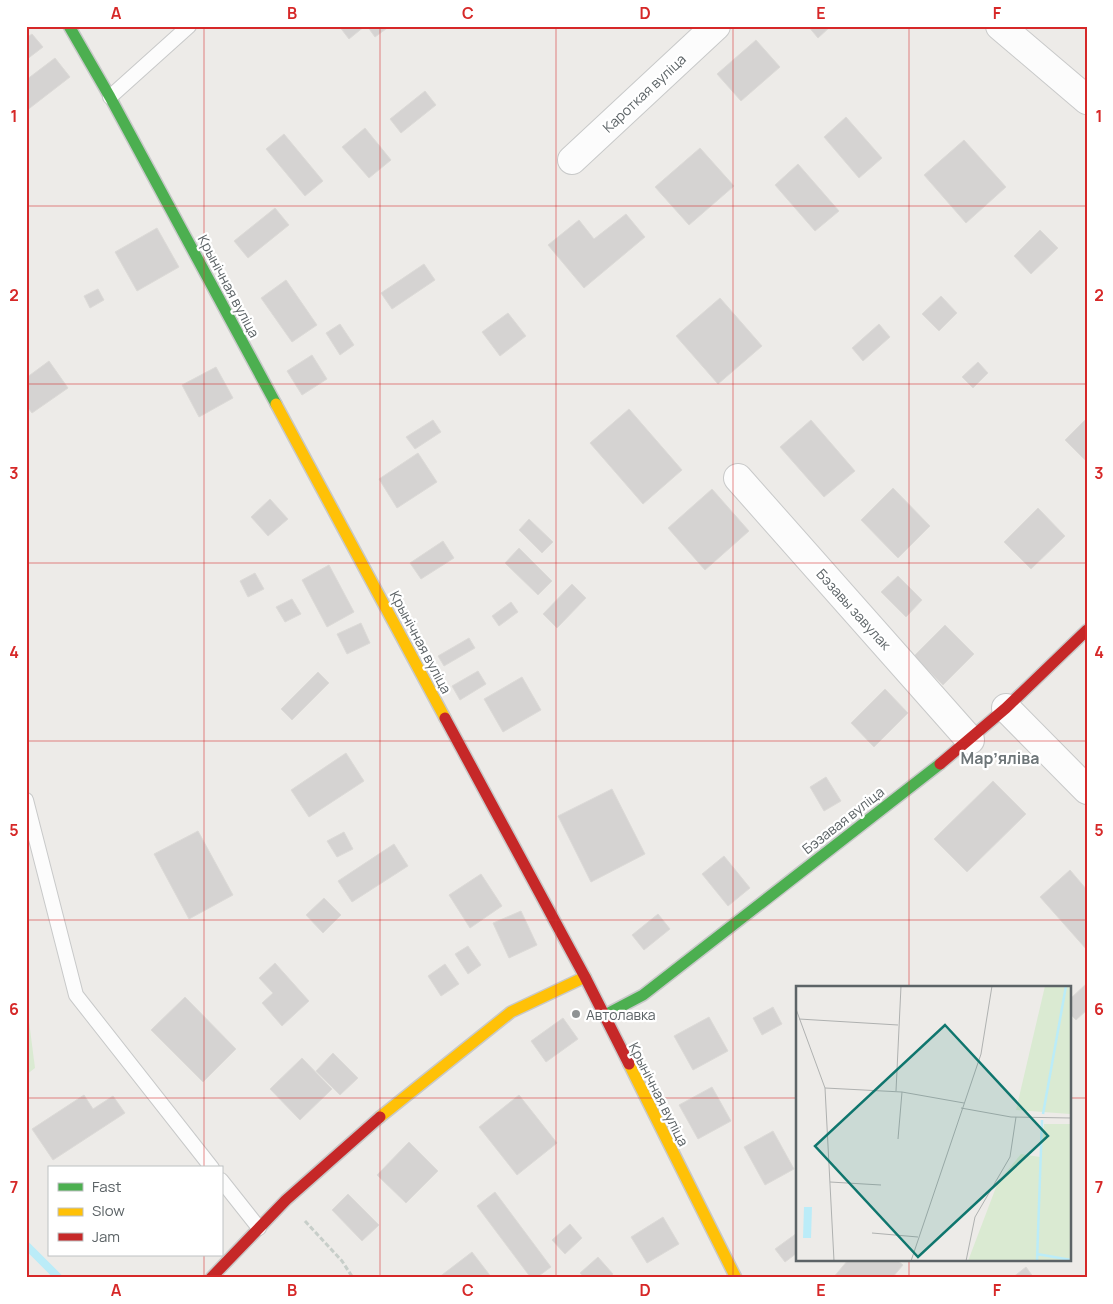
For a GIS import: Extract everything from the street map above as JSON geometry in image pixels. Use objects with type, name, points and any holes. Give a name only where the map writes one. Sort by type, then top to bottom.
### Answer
[{"type":"street","name":"Крынічная вуліца","points":[[69,26],[110,97],[585,977],[736,1278]]},
{"type":"street","name":"Кароткая вуліца","points":[[572,160],[716,26]]},
{"type":"street","points":[[1000,26],[1087,100]]},
{"type":"street","name":"Бэзавы завулак","points":[[738,478],[970,740]]},
{"type":"street","name":"Бэзавая вуліца","points":[[603,1016],[644,995],[970,740],[1087,630]]},
{"type":"street","points":[[1006,708],[1087,790]]},
{"type":"street","points":[[211,1278],[286,1200],[395,1104],[511,1012],[585,977]]},
{"type":"lane","points":[[110,97],[189,26]]},
{"type":"lane","points":[[26,800],[76,995],[210,1166]]},
{"type":"lane","points":[[222,1181],[259,1228]]},
{"type":"path","points":[[286,1200],[342,1261],[352,1278]]},
{"type":"green space","points":[[26,998],[35,1068],[26,1075]]},
{"type":"building","points":[[339,26],[365,26],[349,39]]},
{"type":"building","points":[[367,26],[390,26],[375,37]]},
{"type":"building","points":[[808,26],[831,26],[818,38]]},
{"type":"building","points":[[32,34],[43,47],[26,60],[26,38]]},
{"type":"building","points":[[756,40],[780,67],[741,101],[717,74]]},
{"type":"building","points":[[55,58],[70,77],[26,111],[26,80]]},
{"type":"building","points":[[425,91],[436,105],[401,133],[390,119]]},
{"type":"building","points":[[846,117],[882,158],[859,178],[824,137]]},
{"type":"building","points":[[365,128],[391,160],[369,178],[342,147]]},
{"type":"building","points":[[284,134],[323,181],[305,196],[266,149]]},
{"type":"building","points":[[964,140],[1006,187],[966,223],[924,175]]},
{"type":"building","points":[[700,148],[734,186],[689,225],[655,187]]},
{"type":"building","points":[[798,164],[839,211],[815,231],[775,185]]},
{"type":"building","points":[[275,208],[289,225],[248,258],[234,241]]},
{"type":"building","points":[[626,214],[645,237],[584,288],[548,245],[579,220],[594,239]]},
{"type":"building","points":[[157,228],[179,267],[137,291],[115,252]]},
{"type":"building","points":[[1040,230],[1058,248],[1031,274],[1014,256]]},
{"type":"building","points":[[424,264],[435,280],[392,309],[381,293]]},
{"type":"building","points":[[286,280],[317,325],[292,342],[261,298]]},
{"type":"building","points":[[98,289],[104,300],[90,308],[84,296]]},
{"type":"building","points":[[941,296],[957,313],[939,331],[922,314]]},
{"type":"building","points":[[720,298],[762,346],[718,384],[676,336]]},
{"type":"building","points":[[508,313],[526,336],[500,356],[482,332]]},
{"type":"building","points":[[340,324],[354,345],[340,355],[326,333]]},
{"type":"building","points":[[879,324],[890,337],[863,361],[852,348]]},
{"type":"building","points":[[312,355],[327,379],[302,395],[287,371]]},
{"type":"building","points":[[49,361],[68,388],[32,413],[26,405],[26,378]]},
{"type":"building","points":[[978,362],[988,373],[973,388],[962,377]]},
{"type":"building","points":[[216,367],[233,398],[199,417],[182,385]]},
{"type":"building","points":[[629,409],[682,470],[643,504],[590,443]]},
{"type":"building","points":[[1087,418],[1087,462],[1065,440]]},
{"type":"building","points":[[433,420],[441,432],[415,449],[406,437]]},
{"type":"building","points":[[811,420],[855,471],[824,497],[780,447]]},
{"type":"building","points":[[418,453],[437,482],[397,508],[379,479]]},
{"type":"building","points":[[893,488],[930,526],[898,558],[861,520]]},
{"type":"building","points":[[712,489],[749,531],[705,570],[668,528]]},
{"type":"building","points":[[270,499],[288,519],[268,536],[251,517]]},
{"type":"building","points":[[1038,508],[1065,536],[1031,569],[1004,542]]},
{"type":"building","points":[[529,519],[553,542],[542,553],[519,530]]},
{"type":"building","points":[[443,541],[454,558],[421,579],[410,563]]},
{"type":"building","points":[[519,548],[552,581],[538,595],[505,563]]},
{"type":"building","points":[[329,565],[354,612],[327,627],[302,580]]},
{"type":"building","points":[[255,573],[264,589],[248,597],[240,581]]},
{"type":"building","points":[[898,576],[922,600],[906,617],[881,592]]},
{"type":"building","points":[[572,584],[586,598],[557,628],[543,614]]},
{"type":"building","points":[[292,599],[301,614],[285,622],[276,607]]},
{"type":"building","points":[[511,602],[518,612],[499,626],[492,616]]},
{"type":"building","points":[[361,623],[370,643],[347,654],[337,634]]},
{"type":"building","points":[[945,625],[974,654],[943,685],[914,656]]},
{"type":"building","points":[[469,638],[475,648],[444,666],[438,656]]},
{"type":"building","points":[[478,671],[486,684],[460,700],[452,686]]},
{"type":"building","points":[[318,672],[329,683],[292,720],[281,709]]},
{"type":"building","points":[[522,677],[541,710],[503,732],[484,699]]},
{"type":"building","points":[[885,689],[908,713],[874,747],[851,723]]},
{"type":"building","points":[[346,753],[364,781],[309,817],[291,790]]},
{"type":"building","points":[[826,777],[841,801],[824,811],[810,787]]},
{"type":"building","points":[[993,781],[1026,814],[967,872],[934,839]]},
{"type":"building","points":[[612,789],[645,854],[591,882],[558,816]]},
{"type":"building","points":[[198,831],[233,895],[189,919],[154,854]]},
{"type":"building","points":[[344,832],[353,849],[337,857],[327,841]]},
{"type":"building","points":[[394,844],[408,866],[352,902],[338,881]]},
{"type":"building","points":[[724,856],[750,888],[728,906],[702,874]]},
{"type":"building","points":[[1070,870],[1087,890],[1087,950],[1040,897]]},
{"type":"building","points":[[481,874],[502,906],[470,928],[449,895]]},
{"type":"building","points":[[324,898],[341,915],[323,933],[306,915]]},
{"type":"building","points":[[521,911],[537,945],[509,958],[493,923]]},
{"type":"building","points":[[658,914],[670,929],[644,950],[632,935]]},
{"type":"building","points":[[468,946],[481,965],[468,974],[455,954]]},
{"type":"building","points":[[275,963],[309,1001],[282,1026],[262,1003],[273,993],[259,978]]},
{"type":"building","points":[[445,964],[459,984],[441,996],[428,976]]},
{"type":"building","points":[[1087,983],[1087,1010],[1076,1020],[1070,1014],[1070,999]]},
{"type":"building","points":[[185,997],[236,1049],[203,1082],[151,1030]]},
{"type":"building","points":[[773,1007],[782,1024],[762,1035],[753,1018]]},
{"type":"building","points":[[709,1017],[728,1051],[693,1070],[674,1036]]},
{"type":"building","points":[[563,1018],[578,1039],[546,1062],[531,1041]]},
{"type":"building","points":[[333,1053],[358,1078],[340,1095],[316,1071]]},
{"type":"building","points":[[302,1058],[332,1089],[300,1120],[270,1089]]},
{"type":"building","points":[[712,1087],[731,1121],[698,1139],[679,1105]]},
{"type":"building","points":[[84,1095],[93,1109],[113,1096],[125,1113],[53,1160],[32,1129]]},
{"type":"building","points":[[519,1095],[557,1143],[517,1175],[479,1127]]},
{"type":"building","points":[[773,1131],[794,1169],[765,1185],[744,1147]]},
{"type":"building","points":[[409,1142],[438,1171],[406,1203],[377,1175]]},
{"type":"building","points":[[495,1192],[551,1267],[536,1278],[531,1278],[477,1206]]},
{"type":"building","points":[[348,1194],[379,1225],[362,1241],[332,1210]]},
{"type":"building","points":[[663,1217],[679,1244],[647,1263],[631,1237]]},
{"type":"building","points":[[570,1224],[582,1238],[565,1254],[552,1240]]},
{"type":"building","points":[[796,1234],[796,1254],[785,1262],[775,1249]]},
{"type":"building","points":[[472,1252],[492,1278],[438,1278]]},
{"type":"building","points":[[598,1257],[613,1274],[609,1278],[585,1278],[580,1273]]},
{"type":"building","points":[[846,1262],[899,1262],[903,1265],[892,1278],[867,1278],[865,1275],[862,1278],[833,1278]]},
{"type":"building","points":[[1026,1267],[1034,1278],[1012,1278]]},
{"type":"waterway","points":[[26,1245],[59,1278]]},
{"type":"traffic: fast","points":[[69,26],[110,97],[276,404]]},
{"type":"traffic: fast","points":[[603,1016],[643,995],[940,764]]},
{"type":"traffic: slow","points":[[276,404],[445,718]]},
{"type":"traffic: slow","points":[[380,1117],[511,1012],[585,977]]},
{"type":"traffic: slow","points":[[629,1064],[736,1278]]},
{"type":"traffic: jam","points":[[940,764],[1006,708],[1087,630]]},
{"type":"traffic: jam","points":[[445,718],[585,977],[629,1064]]},
{"type":"traffic: jam","points":[[211,1278],[286,1200],[380,1117]]},
{"type":"place","name":"Автолавка","points":[[576,1014]]},
{"type":"district","name":"Марʼяліва","points":[[1000,758]]}]
